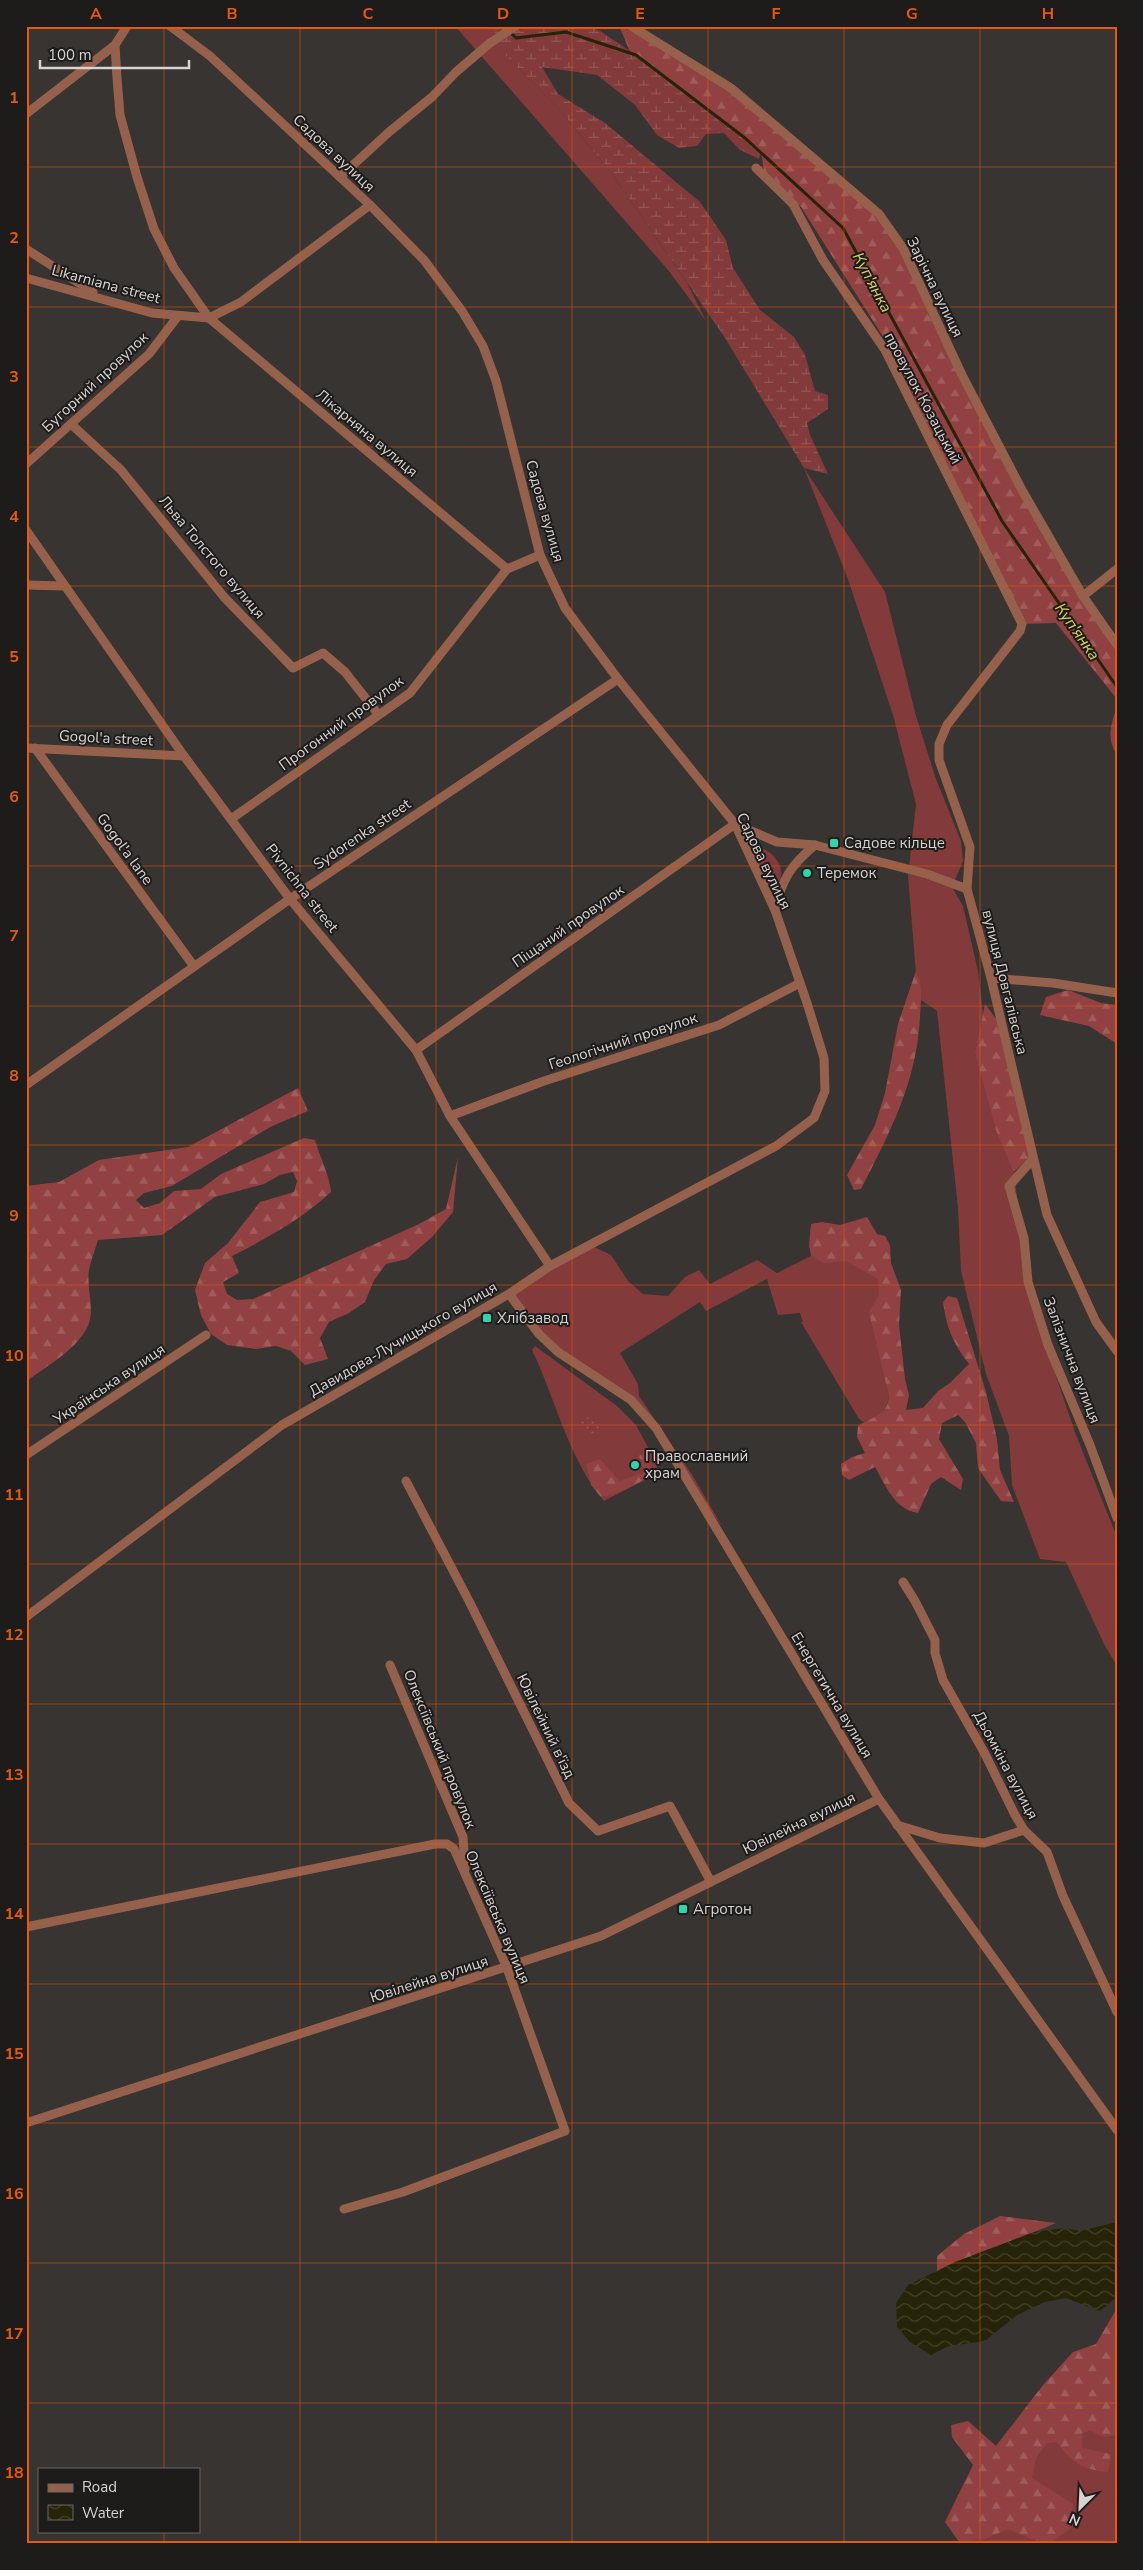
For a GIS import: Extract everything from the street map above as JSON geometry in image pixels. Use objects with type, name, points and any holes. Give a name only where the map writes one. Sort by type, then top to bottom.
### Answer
[{"type":"street","points":[[26,114],[114,45],[127,26]]},
{"type":"street","name":"Садова вулиця","points":[[170,26],[210,56],[370,205],[424,260],[462,311],[483,346],[496,381],[540,555],[565,608],[618,679],[735,824],[775,910],[824,1058],[825,1091],[814,1118]]},
{"type":"street","name":"Зарічна вулиця","points":[[631,26],[731,88],[879,214],[903,248],[966,383],[1022,490],[1083,596],[1117,645]]},
{"type":"street","points":[[340,177],[389,132],[432,97],[456,72],[500,36],[515,27]]},
{"type":"street","name":"Лікарняна вулиця","points":[[114,45],[120,115],[154,229],[174,268],[209,318],[507,569]]},
{"type":"street","name":"провулок Козацький","points":[[756,168],[794,204],[822,260],[885,350],[1015,608],[1022,624],[1020,632]]},
{"type":"street","points":[[209,318],[241,302],[370,205]]},
{"type":"street","points":[[26,249],[102,297]]},
{"type":"street","name":"Likarniana street","points":[[26,278],[152,312],[209,318]]},
{"type":"street","name":"Бугорний провулок","points":[[26,464],[149,354],[178,316]]},
{"type":"street","name":"Льва Толстого вулиця","points":[[71,424],[121,470],[169,526],[224,597],[293,668],[323,653],[346,672],[378,714]]},
{"type":"street","name":"Pivnichna street","points":[[26,530],[63,586],[184,756],[290,899],[416,1050],[450,1116],[550,1266]]},
{"type":"street","name":"Прогонний провулок","points":[[231,819],[410,693],[507,569],[540,555]]},
{"type":"street","points":[[1083,596],[1117,569]]},
{"type":"street","points":[[26,585],[63,586]]},
{"type":"street","name":"вулиця Довгалівська","points":[[1020,632],[947,725],[939,744],[938,760],[970,847],[967,889],[991,978],[1047,1215],[1096,1322],[1117,1351]]},
{"type":"street","name":"Sydorenka street","points":[[26,1085],[193,965],[618,679]]},
{"type":"street","name":"Gogol'a street","points":[[31,748],[184,756]]},
{"type":"street","name":"Gogol'a lane","points":[[31,748],[193,965]]},
{"type":"street","points":[[735,824],[777,842],[816,845],[927,874],[967,889]]},
{"type":"street","name":"Піщаний провулок","points":[[416,1050],[735,824]]},
{"type":"street","points":[[775,910],[785,878],[795,862],[816,845]]},
{"type":"street","points":[[991,978],[1053,983],[1117,993]]},
{"type":"street","name":"Геологічний провулок","points":[[450,1116],[544,1081],[719,1025],[800,983]]},
{"type":"street","name":"Давидова-Лучицького вулиця","points":[[26,1617],[282,1425],[509,1294],[550,1266],[776,1146],[814,1118]]},
{"type":"street","name":"Залізнична вулиця","points":[[1034,1159],[1009,1186],[1024,1238],[1028,1282],[1048,1345],[1090,1445],[1117,1518]]},
{"type":"street","name":"Енергетична вулиця","points":[[509,1294],[539,1334],[558,1352],[631,1400],[656,1428],[879,1800],[1117,2130]]},
{"type":"street","name":"Українська вулиця","points":[[26,1455],[206,1335]]},
{"type":"street","name":"Ювілейний в'їзд","points":[[406,1481],[473,1609],[569,1803],[598,1831],[670,1806],[711,1882]]},
{"type":"street","name":"Дьомкіна вулиця","points":[[903,1582],[915,1600],[935,1640],[935,1653],[943,1680],[984,1752],[1024,1830],[1047,1852],[1063,1896],[1117,2012]]},
{"type":"street","name":"Олексіївський провулок","points":[[390,1665],[463,1837],[465,1874]]},
{"type":"street","name":"Ювілейна вулиця","points":[[26,2123],[601,1936],[879,1800]]},
{"type":"street","points":[[897,1825],[940,1838],[984,1843],[1024,1830]]},
{"type":"street","name":"Олексіївська вулиця","points":[[26,1927],[435,1844],[447,1844],[454,1849],[507,1968],[564,2131],[403,2192],[344,2209]]},
{"type":"green space","points":[[455,26],[494,26],[506,56],[560,110],[613,175],[687,283],[706,321],[668,270]]},
{"type":"green space","points":[[492,26],[515,26],[518,30],[534,26],[588,26],[600,31],[636,55],[761,152],[759,159],[740,150],[724,133],[706,134],[697,146],[679,148],[657,135],[635,105],[597,75],[542,67],[558,94],[605,123],[700,202],[726,240],[733,268],[760,310],[794,337],[805,355],[815,391],[828,395],[828,409],[807,423],[810,435],[828,474],[804,468],[725,338],[613,175],[560,110],[506,56]]},
{"type":"green space","points":[[620,28],[640,32],[756,109],[890,226],[989,427],[1117,647],[1117,699],[1056,623],[1022,624],[892,351],[801,207],[765,177],[761,152],[631,54]]},
{"type":"green space","points":[[804,468],[885,592],[916,716],[936,779],[961,841],[963,861],[952,887],[963,906],[978,971],[983,1014],[975,1052],[1014,1172],[1029,1297],[1076,1435],[1117,1537],[1117,1666],[1104,1644],[1066,1562],[1040,1559],[1012,1485],[1009,1436],[986,1374],[961,1271],[958,1208],[937,1011],[918,998],[908,876],[916,804],[893,715],[848,579]]},
{"type":"green space","points":[[1117,706],[1117,755],[1111,737],[1111,725]]},
{"type":"green space","points":[[762,848],[769,852],[778,862],[781,874],[776,886],[769,892],[753,856],[757,849]]},
{"type":"green space","points":[[916,971],[921,988],[920,1016],[914,1063],[908,1085],[892,1127],[861,1189],[854,1190],[847,1175],[875,1125],[885,1093],[898,1024]]},
{"type":"green space","points":[[1068,990],[1101,1003],[1117,1005],[1117,1044],[1089,1026],[1040,1015],[1046,997]]},
{"type":"green space","points":[[985,1004],[997,1020],[1030,1156],[1014,1172],[996,1130],[975,1052]]},
{"type":"green space","points":[[298,1088],[308,1111],[272,1126],[172,1186],[144,1193],[136,1200],[144,1208],[160,1203],[174,1191],[201,1189],[221,1174],[304,1138],[315,1140],[331,1192],[296,1219],[232,1256],[239,1273],[223,1282],[227,1294],[237,1300],[253,1299],[419,1224],[446,1209],[458,1157],[453,1212],[432,1237],[407,1259],[386,1264],[374,1280],[365,1302],[349,1313],[329,1322],[320,1338],[328,1359],[305,1365],[291,1351],[276,1346],[256,1349],[227,1345],[211,1334],[201,1315],[195,1290],[205,1263],[228,1243],[260,1202],[294,1192],[297,1181],[293,1172],[280,1175],[264,1184],[215,1197],[162,1235],[98,1240],[88,1277],[91,1314],[87,1328],[82,1337],[68,1351],[26,1382],[26,1186],[59,1182],[99,1160],[188,1147]]},
{"type":"green space","points":[[867,1217],[877,1234],[885,1236],[890,1245],[891,1263],[901,1290],[899,1325],[905,1379],[909,1395],[906,1410],[923,1408],[938,1391],[950,1383],[969,1364],[951,1335],[943,1302],[948,1296],[957,1298],[986,1392],[997,1439],[1000,1470],[1014,1502],[1001,1501],[978,1468],[976,1443],[965,1422],[958,1415],[942,1423],[939,1439],[963,1479],[961,1490],[941,1477],[931,1484],[918,1513],[910,1511],[897,1502],[887,1489],[875,1467],[849,1480],[842,1475],[841,1464],[852,1457],[865,1453],[857,1437],[858,1426],[882,1412],[888,1403],[889,1396],[869,1312],[879,1294],[878,1279],[846,1261],[824,1263],[811,1256],[809,1245],[811,1224],[822,1222],[840,1225]]},
{"type":"green space","points":[[590,1245],[611,1255],[628,1281],[643,1294],[668,1296],[685,1277],[699,1270],[710,1284],[757,1260],[777,1273],[811,1256],[826,1261],[846,1260],[868,1270],[879,1280],[879,1294],[871,1311],[889,1396],[884,1410],[881,1414],[863,1422],[859,1419],[801,1322],[803,1322],[800,1313],[778,1315],[767,1279],[706,1311],[700,1302],[620,1353],[638,1384],[639,1396],[691,1473],[723,1528],[631,1400],[559,1353],[509,1294]]},
{"type":"green space","points":[[535,1346],[617,1406],[636,1425],[657,1464],[658,1473],[604,1501],[581,1466],[572,1448],[532,1350]]},
{"type":"green space","points":[[595,1414],[602,1429],[587,1436],[580,1421]]},
{"type":"green space","points":[[644,1453],[654,1475],[620,1492],[601,1497],[591,1485],[586,1464],[600,1459],[619,1481],[645,1472],[639,1456]]},
{"type":"green space","points":[[1000,2216],[1056,2223],[937,2273],[937,2256],[964,2234]]},
{"type":"green space","points":[[1117,2308],[1117,2435],[1103,2437],[1090,2430],[1082,2434],[1082,2448],[1111,2454],[1108,2472],[1091,2469],[1079,2464],[1068,2456],[1057,2442],[1047,2443],[1036,2458],[1032,2478],[1073,2504],[1071,2528],[1052,2542],[1034,2540],[1008,2529],[985,2539],[959,2542],[945,2522],[973,2465],[952,2437],[951,2425],[968,2421],[996,2446],[1043,2385],[1073,2352],[1096,2344]]},
{"type":"green space","points":[[1117,2384],[1117,2544],[972,2544],[966,2541],[1043,2440]]},
{"type":"water","points":[[1117,2222],[1117,2297],[1100,2311],[1066,2298],[1045,2302],[1017,2315],[985,2341],[949,2346],[931,2355],[910,2342],[897,2327],[896,2303],[908,2285],[955,2262],[1034,2232],[1065,2228],[1080,2231]]},
{"type":"waterway","name":"Куп'янка","points":[[504,26],[516,38],[566,32],[636,55],[745,138],[843,228],[1002,521],[1117,687]]},
{"type":"place","name":"Садове кільце","points":[[834,843]]},
{"type":"place","name":"Теремок","points":[[807,873]]},
{"type":"place","name":"Хлібзавод","points":[[487,1318]]},
{"type":"place","name":"Православний храм","points":[[635,1465]]},
{"type":"place","name":"Агротон","points":[[683,1909]]}]
